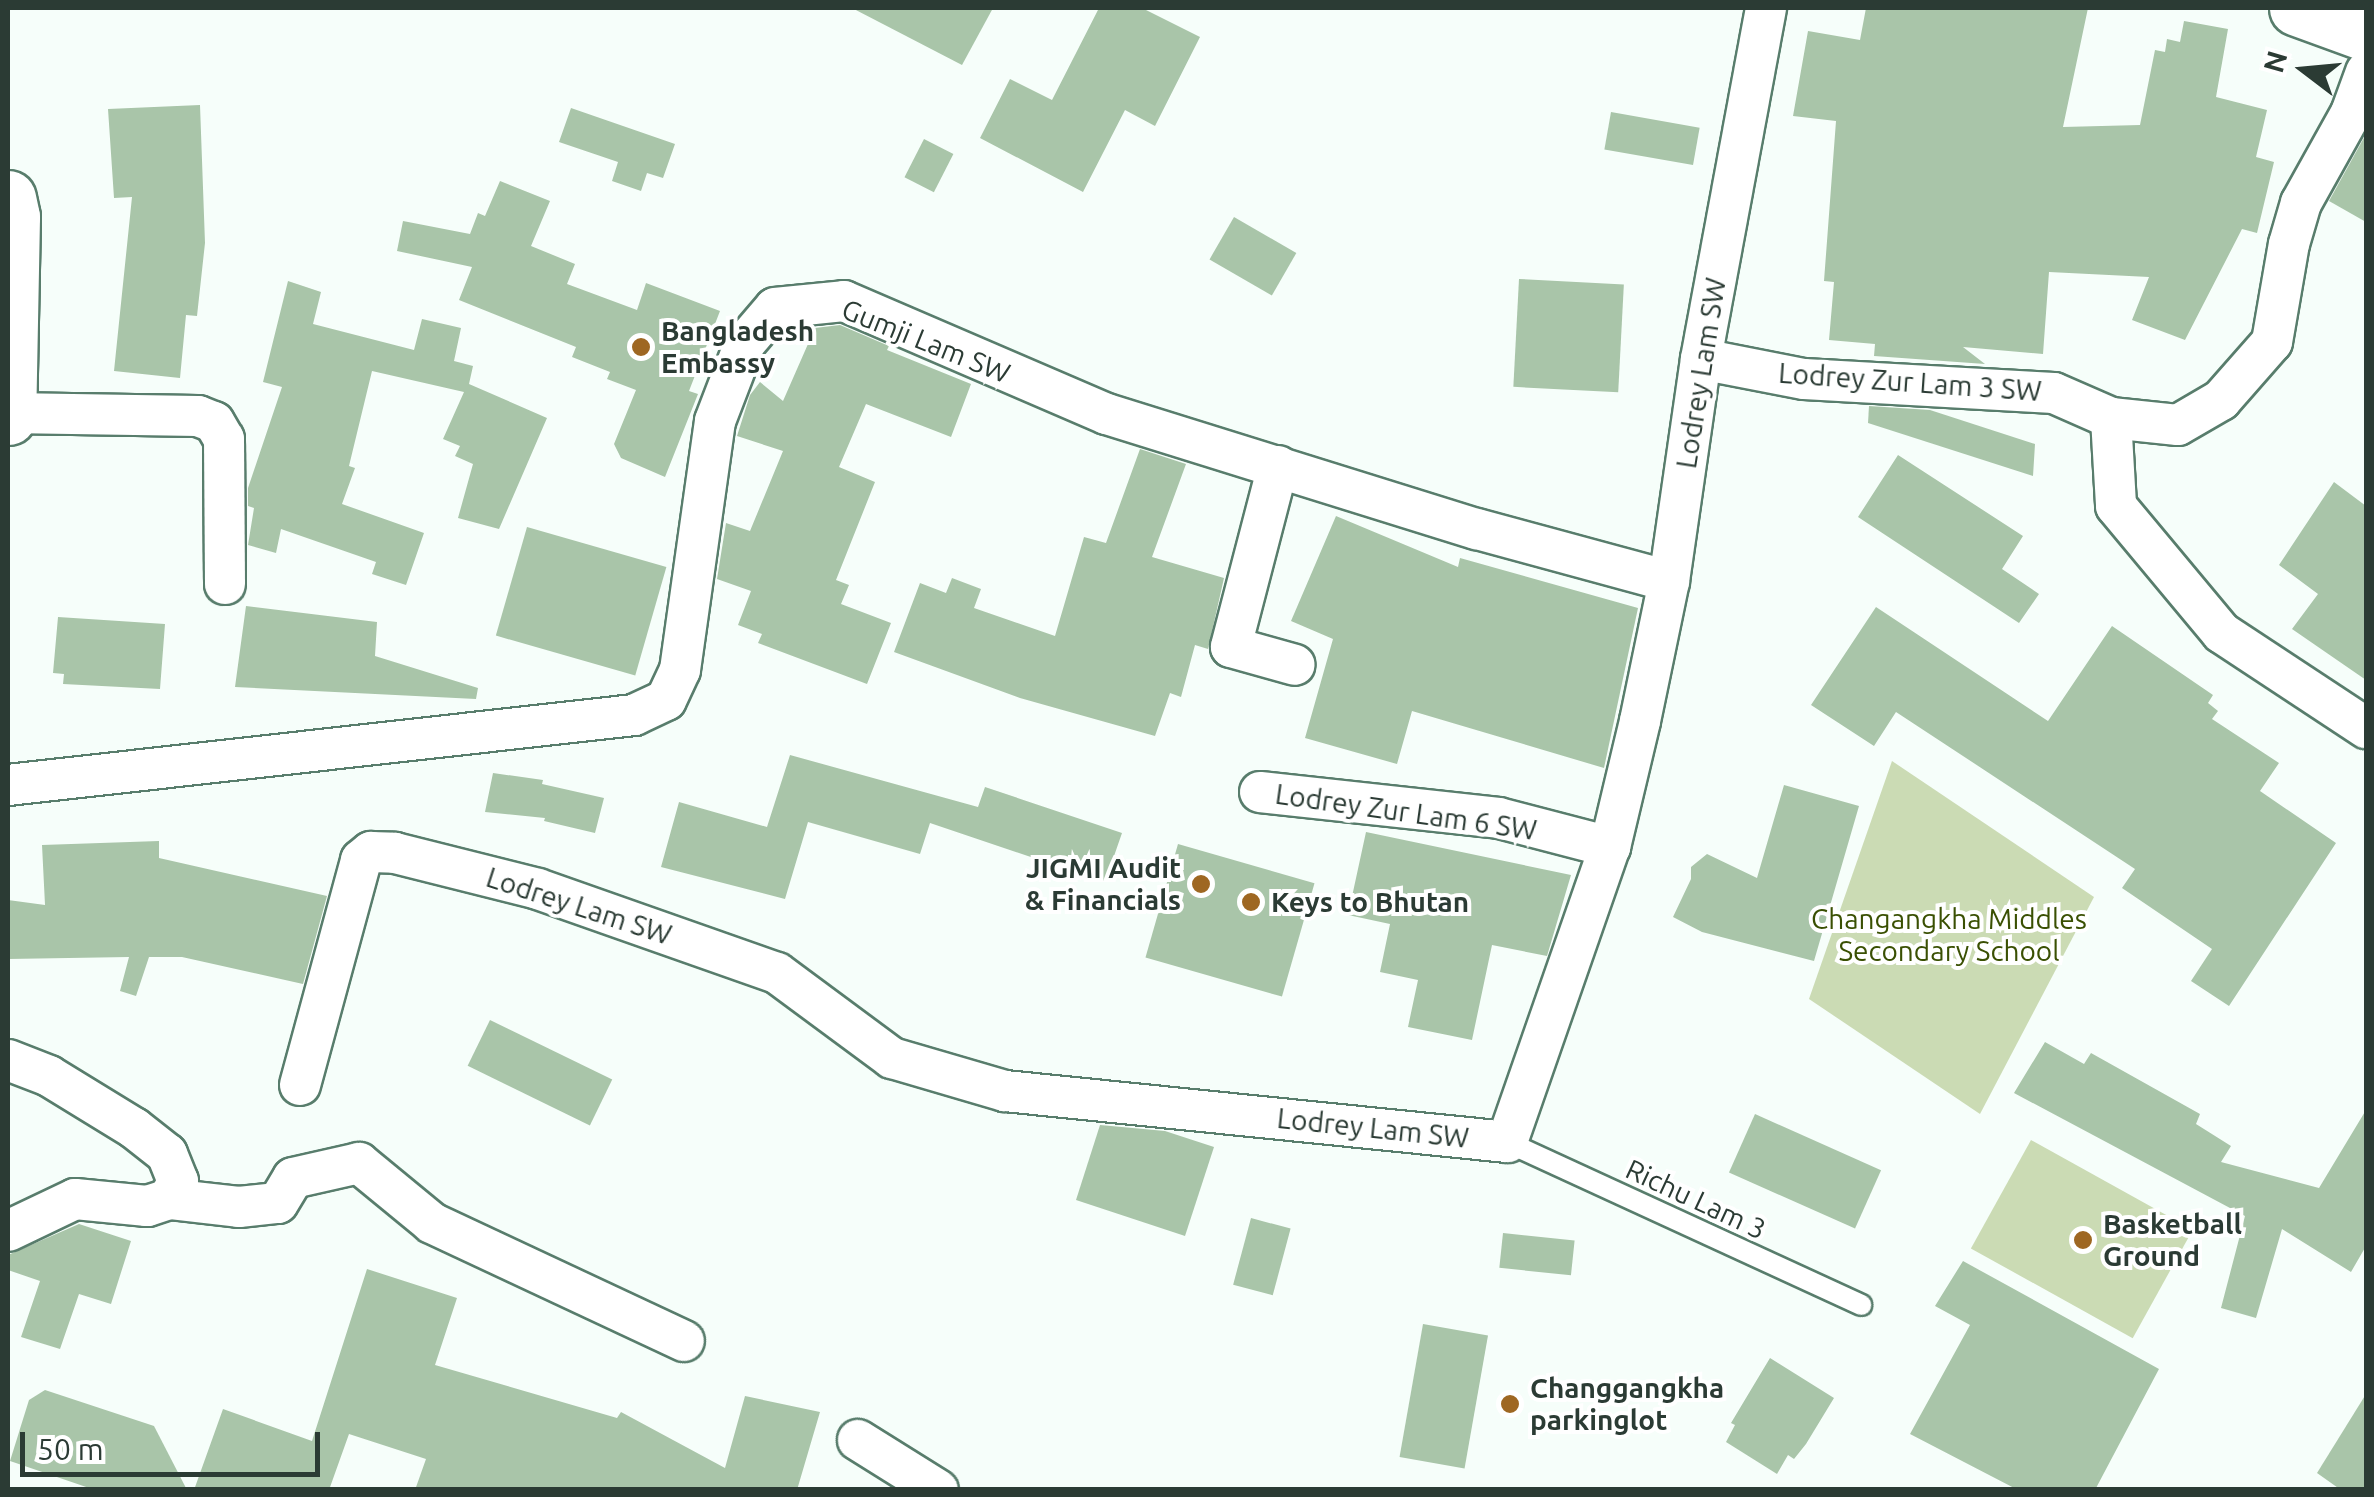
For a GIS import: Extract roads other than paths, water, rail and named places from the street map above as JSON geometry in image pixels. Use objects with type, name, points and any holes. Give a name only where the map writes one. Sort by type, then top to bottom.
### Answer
[{"type":"main road","points":[[2297,8],[2366,33]]},
{"type":"main road","points":[[8,198],[12,217],[8,415]]},
{"type":"street","name":"Lodrey Lam SW","points":[[300,1085],[361,860],[372,852],[395,853],[538,889],[777,973],[892,1058],[1004,1091],[1507,1142],[1610,846],[1669,581],[1701,359],[1713,234],[1766,8]]},
{"type":"street","name":"Lodrey Zur Lam 3 SW","points":[[1701,359],[1804,378],[2054,393],[2112,418],[2178,425],[2221,400],[2272,342],[2289,244],[2302,203],[2351,113],[2366,72]]},
{"type":"street","name":"Gumji Lam SW","points":[[8,784],[164,770],[634,715],[666,700],[680,670],[715,421],[746,342],[775,308],[844,300],[1107,414],[1477,529],[1669,581]]},
{"type":"street","points":[[8,415],[198,416],[214,422],[224,439],[225,584]]},
{"type":"street","points":[[2112,418],[2116,506],[2222,633],[2366,728]]},
{"type":"street","points":[[1278,466],[1232,647],[1296,665]]},
{"type":"street","name":"Lodrey Zur Lam 6 SW","points":[[1260,792],[1498,818],[1610,846]]},
{"type":"street","points":[[8,1060],[49,1076],[167,1154],[178,1181],[169,1199]]},
{"type":"street","points":[[8,1231],[75,1199],[115,1199],[146,1206],[169,1199],[239,1208],[278,1203],[292,1178],[359,1163],[432,1223],[684,1341]]},
{"type":"street","points":[[858,1440],[938,1490]]},
{"type":"lane","name":"Richu Lam 3","points":[[1507,1142],[1861,1306]]},
{"type":"place","name":"Bangladesh Embassy","points":[[641,347]]},
{"type":"place","name":"JIGMI Audit & Financials","points":[[1201,884]]},
{"type":"place","name":"Keys to Bhutan","points":[[1251,902]]},
{"type":"place","name":"Basketball Ground","points":[[2083,1240]]},
{"type":"place","name":"Changgangkha parkinglot","points":[[1510,1404]]},
{"type":"park label","name":"Changangkha Middles Secondary School","points":[[1949,935]]}]
